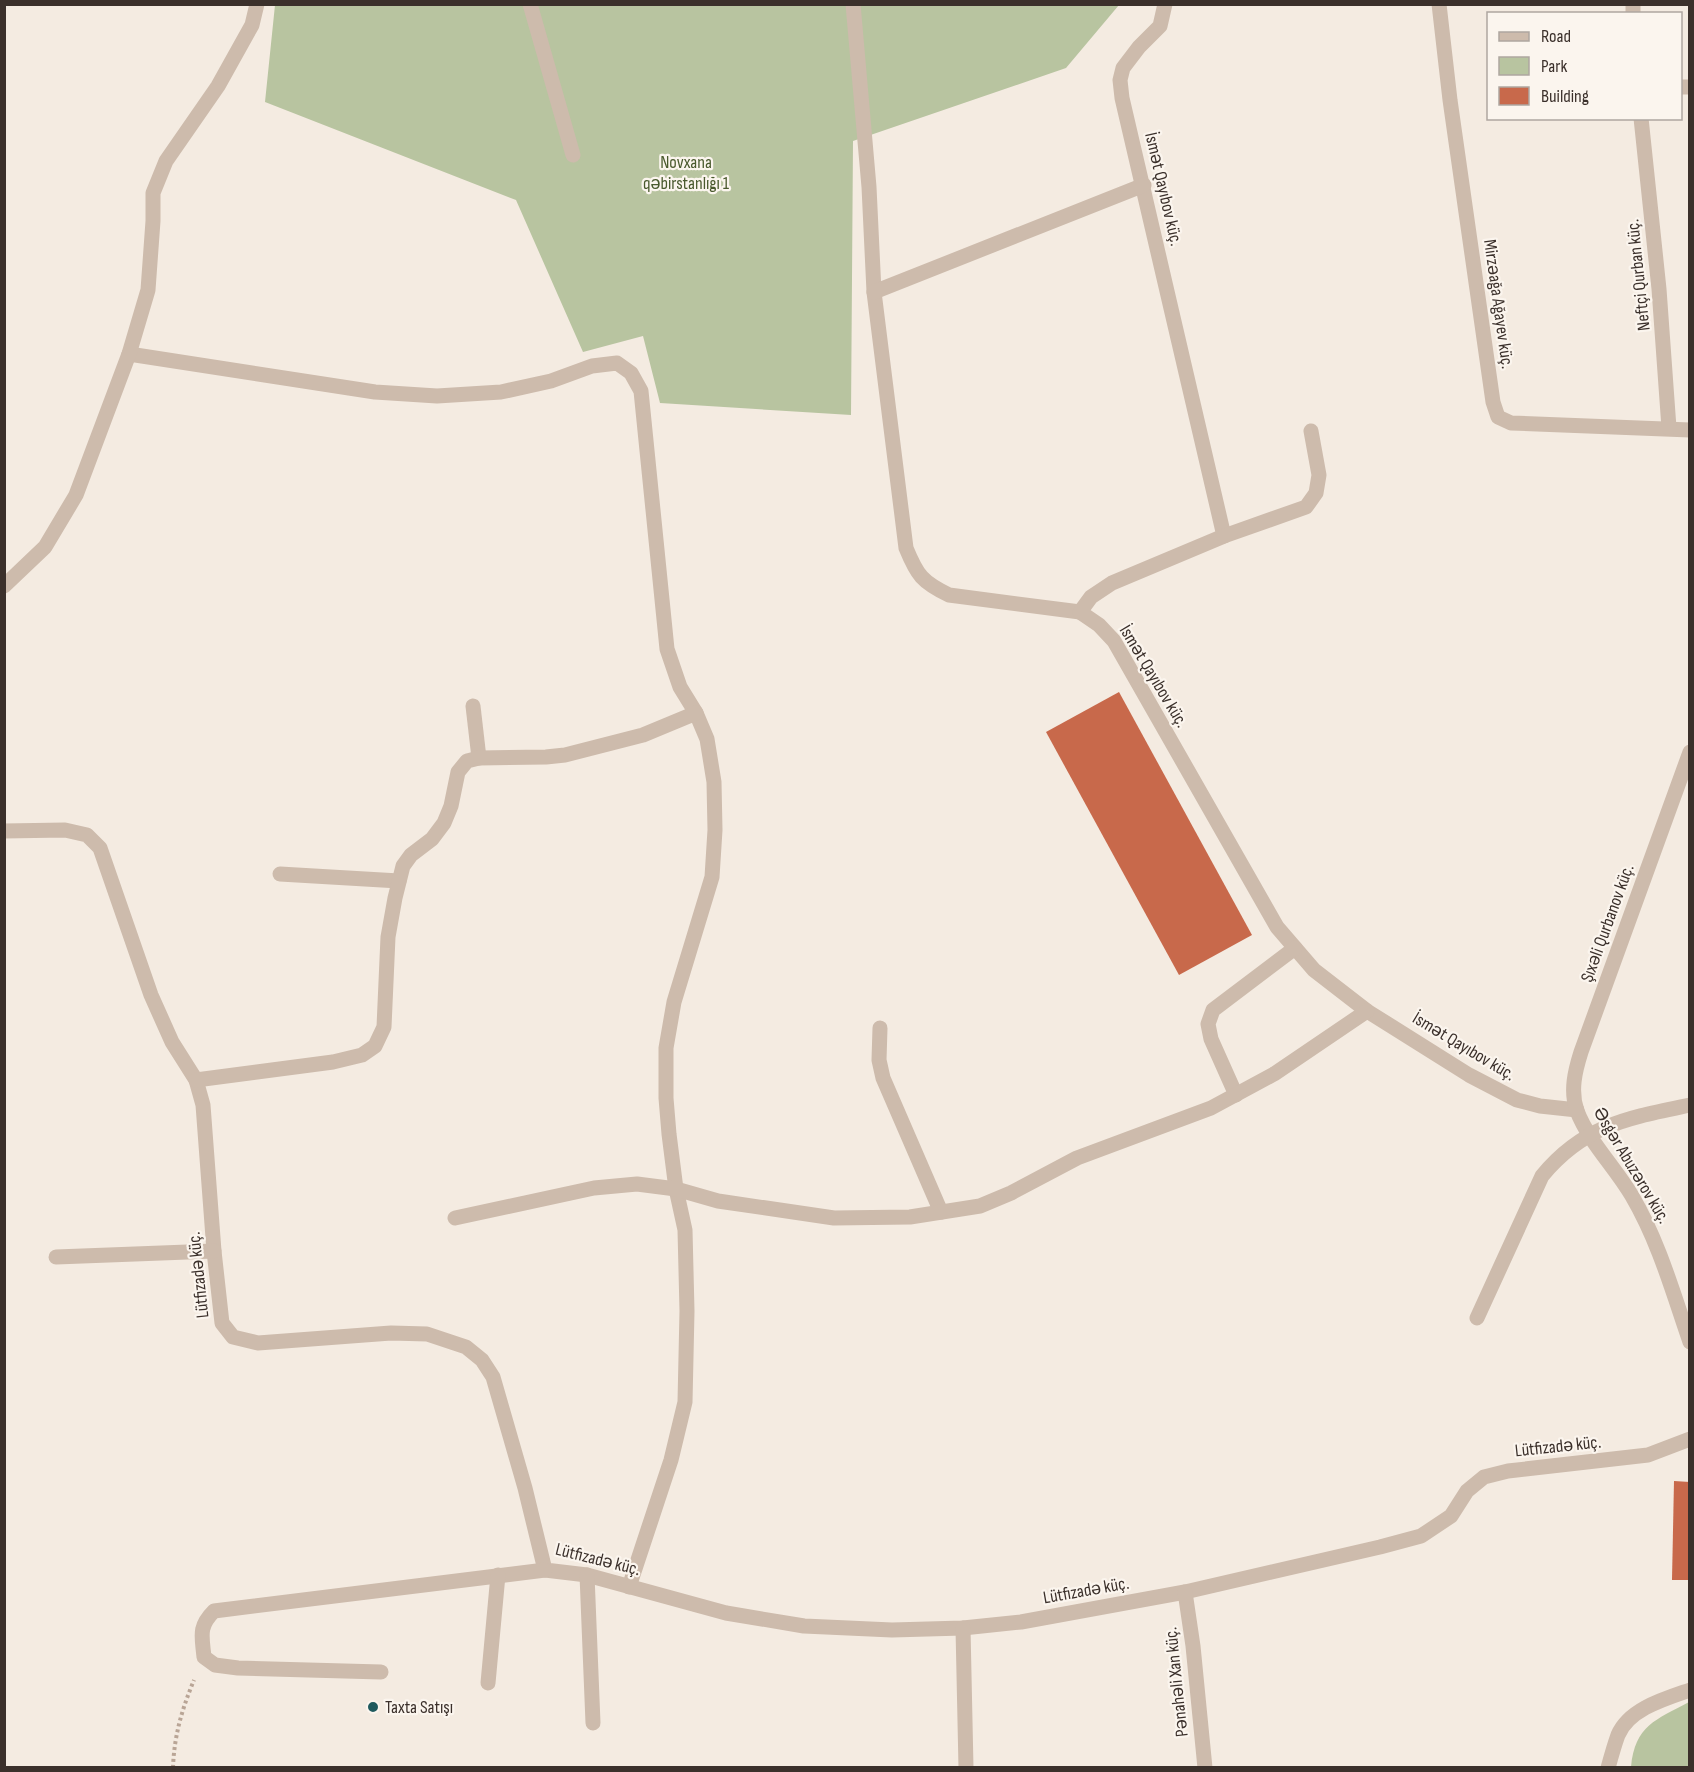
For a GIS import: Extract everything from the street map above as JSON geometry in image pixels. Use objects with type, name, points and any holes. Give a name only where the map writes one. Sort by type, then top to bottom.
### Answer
[{"type":"street","points":[[4,586],[45,547],[61,524],[76,495],[129,354],[148,290],[153,193],[166,161],[218,86],[252,25],[257,4]]},
{"type":"street","points":[[530,4],[573,155]]},
{"type":"street","points":[[853,4],[869,187],[874,292],[906,548],[915,570],[929,585],[949,595],[1080,612],[1091,597],[1112,584],[1224,536],[1306,507],[1316,494],[1319,475],[1311,431]]},
{"type":"street","name":"İsmət Qayıbov küç.","points":[[1165,4],[1160,26],[1139,47],[1123,68],[1120,80],[1122,98],[1224,536]]},
{"type":"street","name":"Mirzəağa Ağayev küç.","points":[[1439,4],[1453,123],[1492,390],[1498,417],[1511,423],[1689,430]]},
{"type":"street","name":"Neftçi Qurban küç.","points":[[1641,120],[1659,289],[1669,428]]},
{"type":"street","points":[[874,292],[1144,185]]},
{"type":"street","points":[[129,354],[375,392],[437,396],[501,392],[550,381],[592,366],[617,363],[631,373],[641,391],[667,649],[680,687],[696,713],[706,739],[712,771],[716,830],[712,877],[674,1002],[666,1048],[666,1098],[676,1189],[685,1242],[687,1311],[684,1402],[671,1460],[629,1587]]},
{"type":"street","name":"İsmət Qayıbov küç.","points":[[1080,612],[1099,625],[1113,641],[1277,927],[1314,970],[1367,1011],[1469,1075],[1517,1100],[1540,1106],[1577,1110]]},
{"type":"street","points":[[472,706],[479,758]]},
{"type":"street","points":[[196,1080],[333,1062],[362,1055],[375,1046],[384,1027],[388,937],[403,866],[411,855],[432,839],[444,823],[458,772],[467,761],[479,758],[565,755],[643,735],[696,713]]},
{"type":"street","name":"Şıxəli Qurbanov küç.","points":[[1577,1110],[1573,1092],[1578,1061],[1689,752]]},
{"type":"street","name":"Lütfizadə küç.","points":[[4,831],[65,830],[87,835],[100,848],[111,874],[151,995],[172,1042],[196,1080],[203,1105],[222,1323],[233,1337],[258,1343],[391,1333],[427,1334],[466,1347],[482,1360],[493,1377],[525,1488],[545,1570],[587,1575],[726,1613],[804,1626],[892,1630],[963,1628],[1021,1622],[1185,1592],[1421,1536],[1451,1516],[1467,1491],[1484,1477],[1508,1471],[1648,1455],[1689,1439]]},
{"type":"street","points":[[280,874],[399,881]]},
{"type":"street","points":[[1236,1095],[1211,1039],[1208,1024],[1213,1010],[1295,948]]},
{"type":"street","points":[[455,1218],[594,1188],[637,1184],[676,1189],[718,1201],[834,1218],[910,1217],[980,1206],[1011,1193],[1077,1158],[1211,1108],[1274,1074],[1367,1011]]},
{"type":"street","points":[[879,1028],[879,1060],[883,1078],[941,1212]]},
{"type":"street","points":[[1477,1318],[1542,1176],[1557,1157],[1589,1133],[1637,1116],[1689,1105]]},
{"type":"street","name":"Əsgər Abuzərov küç.","points":[[1577,1110],[1589,1133],[1631,1194],[1645,1220],[1658,1250],[1689,1342]]},
{"type":"street","points":[[56,1257],[214,1251]]},
{"type":"street","points":[[381,1672],[238,1668],[215,1665],[204,1657],[201,1631],[204,1621],[214,1611],[545,1570]]},
{"type":"street","points":[[488,1683],[498,1575]]},
{"type":"street","points":[[587,1575],[593,1724]]},
{"type":"street","name":"Pənahəli Xan küç.","points":[[1185,1592],[1193,1646],[1205,1767]]},
{"type":"street","points":[[963,1628],[966,1767]]},
{"type":"street","points":[[1608,1767],[1619,1733],[1629,1720],[1645,1708],[1689,1690]]},
{"type":"path","points":[[173,1767],[174,1747],[183,1708],[204,1657]]},
{"type":"green space","name":"Novxana qəbirstanlığı 1","points":[[275,5],[1119,5],[1066,68],[853,141],[851,415],[660,403],[643,336],[583,352],[516,200],[265,102]]},
{"type":"green space","points":[[1689,1702],[1689,1767],[1631,1767],[1633,1753],[1642,1733],[1657,1719]]},
{"type":"building","points":[[1119,692],[1252,935],[1179,975],[1046,732]]},
{"type":"building","points":[[1674,1481],[1690,1482],[1690,1580],[1672,1580]]},
{"type":"place","name":"Taxta Satışı","points":[[373,1707]]}]
